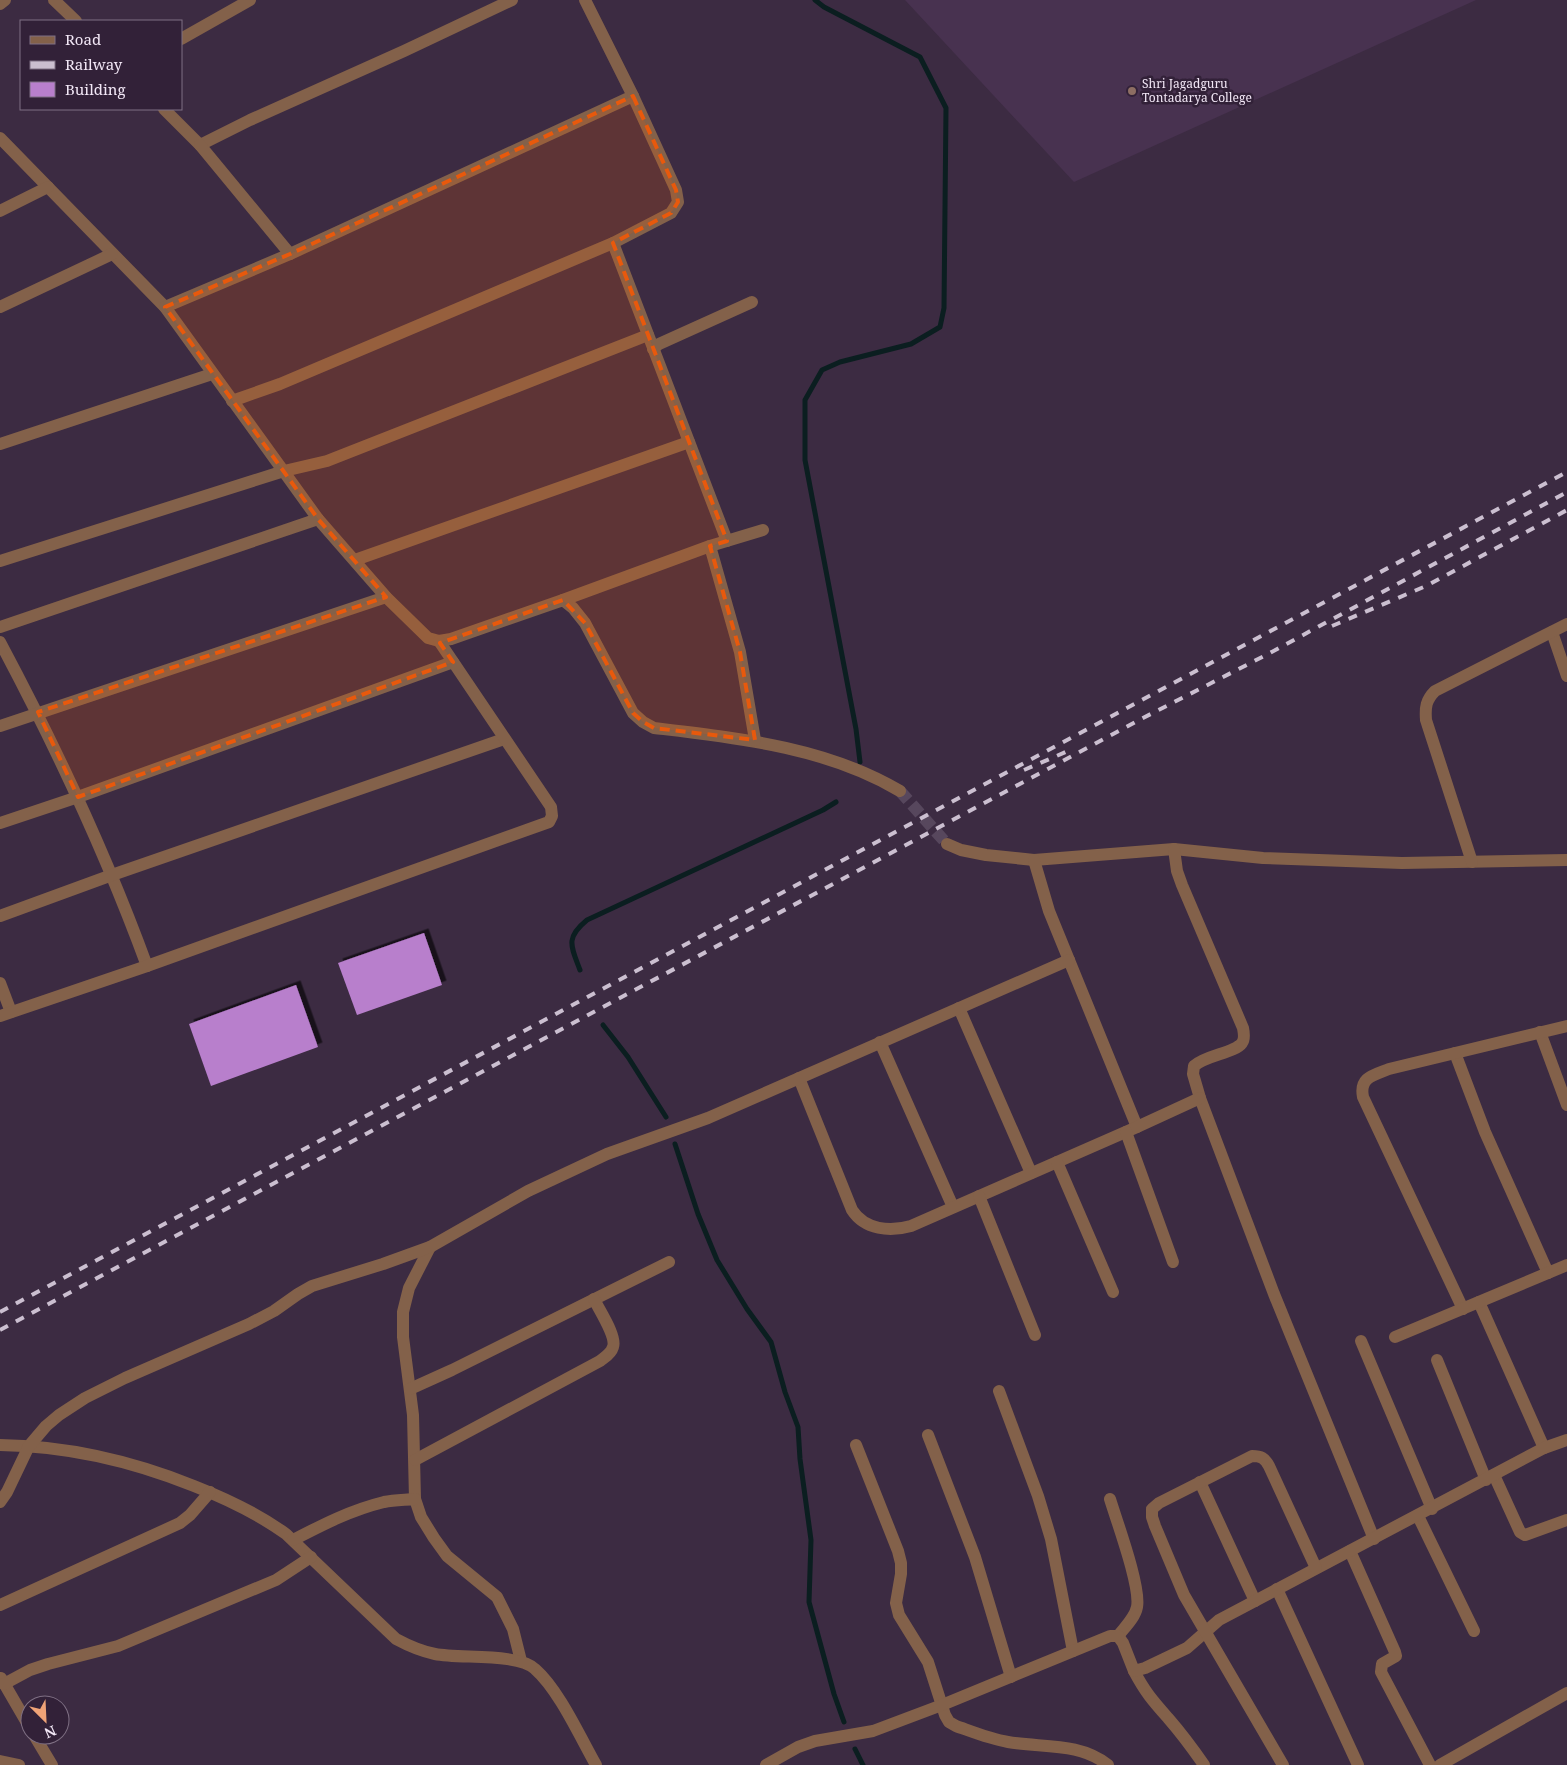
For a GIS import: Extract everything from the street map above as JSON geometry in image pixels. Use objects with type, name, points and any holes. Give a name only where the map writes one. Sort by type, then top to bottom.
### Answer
[{"type":"street","points":[[0,4],[5,0]]},
{"type":"street","points":[[54,0],[75,20]]},
{"type":"street","points":[[182,38],[250,0]]},
{"type":"street","points":[[200,145],[250,120],[512,0]]},
{"type":"street","points":[[232,401],[280,384],[613,243],[671,214],[678,202],[676,190],[586,0]]},
{"type":"street","points":[[164,307],[290,254],[633,96]]},
{"type":"street","points":[[165,110],[200,145],[290,254]]},
{"type":"street","points":[[0,138],[164,307],[318,519],[386,597],[428,638],[439,641],[451,639],[710,546],[763,530]]},
{"type":"street","points":[[0,211],[48,187]]},
{"type":"street","points":[[613,243],[727,541]]},
{"type":"street","points":[[0,307],[112,254]]},
{"type":"street","points":[[653,349],[659,344],[752,302]]},
{"type":"street","points":[[0,561],[284,471],[327,461],[648,335]]},
{"type":"street","points":[[0,444],[212,374]]},
{"type":"street","points":[[355,560],[689,442]]},
{"type":"street","points":[[0,628],[318,519]]},
{"type":"street","points":[[710,546],[740,652],[755,740]]},
{"type":"street","points":[[0,726],[386,597]]},
{"type":"street","points":[[563,600],[573,608],[585,623],[633,713],[643,722],[654,728],[755,740],[841,764],[900,791]]},
{"type":"street","points":[[1472,862],[1426,720],[1425,709],[1427,699],[1435,691],[1567,624]]},
{"type":"street","points":[[1552,632],[1567,676]]},
{"type":"street","points":[[0,983],[6,1014],[147,966],[549,822],[552,816],[551,807],[439,641]]},
{"type":"street","points":[[0,642],[38,712],[78,797],[112,875],[147,966]]},
{"type":"street","points":[[0,823],[78,797],[452,662]]},
{"type":"street","points":[[0,916],[112,875],[504,739]]},
{"type":"street","points":[[947,844],[961,850],[986,855],[1034,860],[1174,849],[1263,858],[1402,863],[1567,860]]},
{"type":"street","points":[[1174,849],[1177,871],[1182,886],[1243,1028],[1244,1035],[1242,1043],[1236,1047],[1207,1058],[1194,1066],[1200,1098],[1274,1294],[1374,1539]]},
{"type":"street","points":[[1034,860],[1049,912],[1069,960],[1131,1130],[1172,1262]]},
{"type":"street","points":[[0,1502],[8,1492],[29,1446],[58,1415],[85,1398],[125,1378],[249,1324],[274,1311],[312,1286],[430,1247],[528,1190],[598,1158],[651,1137],[708,1118],[1069,960]]},
{"type":"street","points":[[958,1008],[1032,1173]]},
{"type":"street","points":[[1464,1308],[1363,1097],[1362,1089],[1366,1080],[1372,1075],[1567,1026]]},
{"type":"street","points":[[1540,1032],[1567,1105]]},
{"type":"street","points":[[880,1042],[953,1208]]},
{"type":"street","points":[[1455,1053],[1485,1132],[1548,1273]]},
{"type":"street","points":[[799,1078],[857,1219],[865,1224],[888,1230],[901,1229],[953,1208],[1200,1098]]},
{"type":"street","points":[[1057,1162],[1113,1292]]},
{"type":"street","points":[[979,1196],[1036,1335]]},
{"type":"street","points":[[430,1247],[409,1288],[403,1312],[403,1337],[410,1389],[415,1460],[415,1499],[421,1517],[447,1556],[497,1597],[513,1629],[520,1661]]},
{"type":"street","points":[[410,1389],[669,1262]]},
{"type":"street","points":[[1395,1337],[1567,1265]]},
{"type":"street","points":[[415,1460],[610,1354],[614,1345],[612,1336],[594,1299]]},
{"type":"street","points":[[1479,1302],[1544,1448]]},
{"type":"street","points":[[1361,1341],[1432,1509]]},
{"type":"street","points":[[1437,1360],[1490,1478],[1520,1532],[1525,1535],[1567,1520]]},
{"type":"street","points":[[999,1391],[1038,1496],[1051,1539],[1073,1651]]},
{"type":"street","points":[[928,1435],[976,1557],[1011,1677]]},
{"type":"street","points":[[1134,1671],[1145,1668],[1187,1648],[1218,1620],[1255,1600],[1432,1509],[1544,1448],[1567,1440]]},
{"type":"street","points":[[0,1445],[29,1446],[84,1453],[156,1471],[210,1492],[265,1519],[293,1540],[396,1639],[413,1649],[436,1654],[520,1661],[534,1668],[546,1681],[566,1710],[596,1765]]},
{"type":"street","points":[[856,1445],[898,1551],[901,1563],[896,1603],[899,1615],[928,1662],[949,1722],[1007,1742],[1067,1748],[1091,1754],[1108,1765]]},
{"type":"street","points":[[1283,1765],[1184,1595],[1152,1517],[1152,1509],[1159,1503],[1252,1456],[1259,1456],[1265,1459],[1316,1568]]},
{"type":"street","points":[[1200,1482],[1255,1600]]},
{"type":"street","points":[[0,1606],[180,1523],[190,1515],[210,1492]]},
{"type":"street","points":[[293,1540],[337,1518],[385,1502],[415,1499]]},
{"type":"street","points":[[1110,1499],[1133,1576],[1138,1600],[1137,1610],[1118,1636]]},
{"type":"street","points":[[1418,1516],[1474,1631]]},
{"type":"street","points":[[1350,1551],[1395,1652],[1396,1656],[1382,1664],[1381,1672],[1426,1764]]},
{"type":"street","points":[[20,1711],[2,1680],[48,1664],[118,1646],[276,1580],[311,1557]]},
{"type":"street","points":[[1277,1589],[1358,1765]]},
{"type":"street","points":[[766,1765],[798,1747],[816,1741],[873,1731],[942,1705],[1110,1636],[1118,1636]]},
{"type":"street","points":[[1118,1636],[1123,1643],[1143,1689],[1152,1702],[1175,1726],[1204,1765]]},
{"type":"street","points":[[1440,1765],[1567,1693]]},
{"type":"street","points":[[40,1745],[52,1765]]},
{"type":"street","points":[[780,1757],[792,1765]]},
{"type":"street","points":[[0,1761],[19,1765]]},
{"type":"highlighted area","points":[[633,96],[676,190],[678,202],[671,213],[613,243],[727,541],[710,546],[740,652],[755,740],[654,728],[643,722],[633,713],[585,623],[563,600],[440,643],[453,662],[78,797],[38,712],[386,597],[318,519],[165,307],[290,254]]},
{"type":"shaded area","name":"Shri Jagadguru Tontadarya College","points":[[905,0],[1476,0],[1074,182]]},
{"type":"building","points":[[424,933],[442,985],[357,1015],[338,963]]},
{"type":"building","points":[[296,985],[318,1047],[211,1086],[189,1024]]},
{"type":"waterway","points":[[815,0],[824,7],[920,57],[946,108],[944,308],[940,327],[911,344],[840,362],[822,370],[805,400],[805,460],[856,729],[860,762]]},
{"type":"waterway","points":[[580,970],[572,943],[575,932],[587,920],[823,810],[836,802]]},
{"type":"waterway","points":[[603,1025],[628,1057],[666,1117]]},
{"type":"waterway","points":[[675,1144],[698,1214],[717,1260],[747,1309],[771,1342],[785,1392],[798,1427],[800,1459],[811,1540],[809,1602],[834,1694],[844,1722]]},
{"type":"waterway","points":[[855,1749],[863,1765]]},
{"type":"tunnel","points":[[900,791],[947,844]]},
{"type":"railway","points":[[0,1312],[1567,472]]},
{"type":"railway","points":[[0,1330],[1141,719],[1268,654],[1567,492]]},
{"type":"railway","points":[[1332,626],[1426,586],[1567,510]]},
{"type":"railway","points":[[1024,770],[1068,751]]},
{"type":"place","name":"Shri Jagadguru Tontadarya College","points":[[1132,91]]}]
